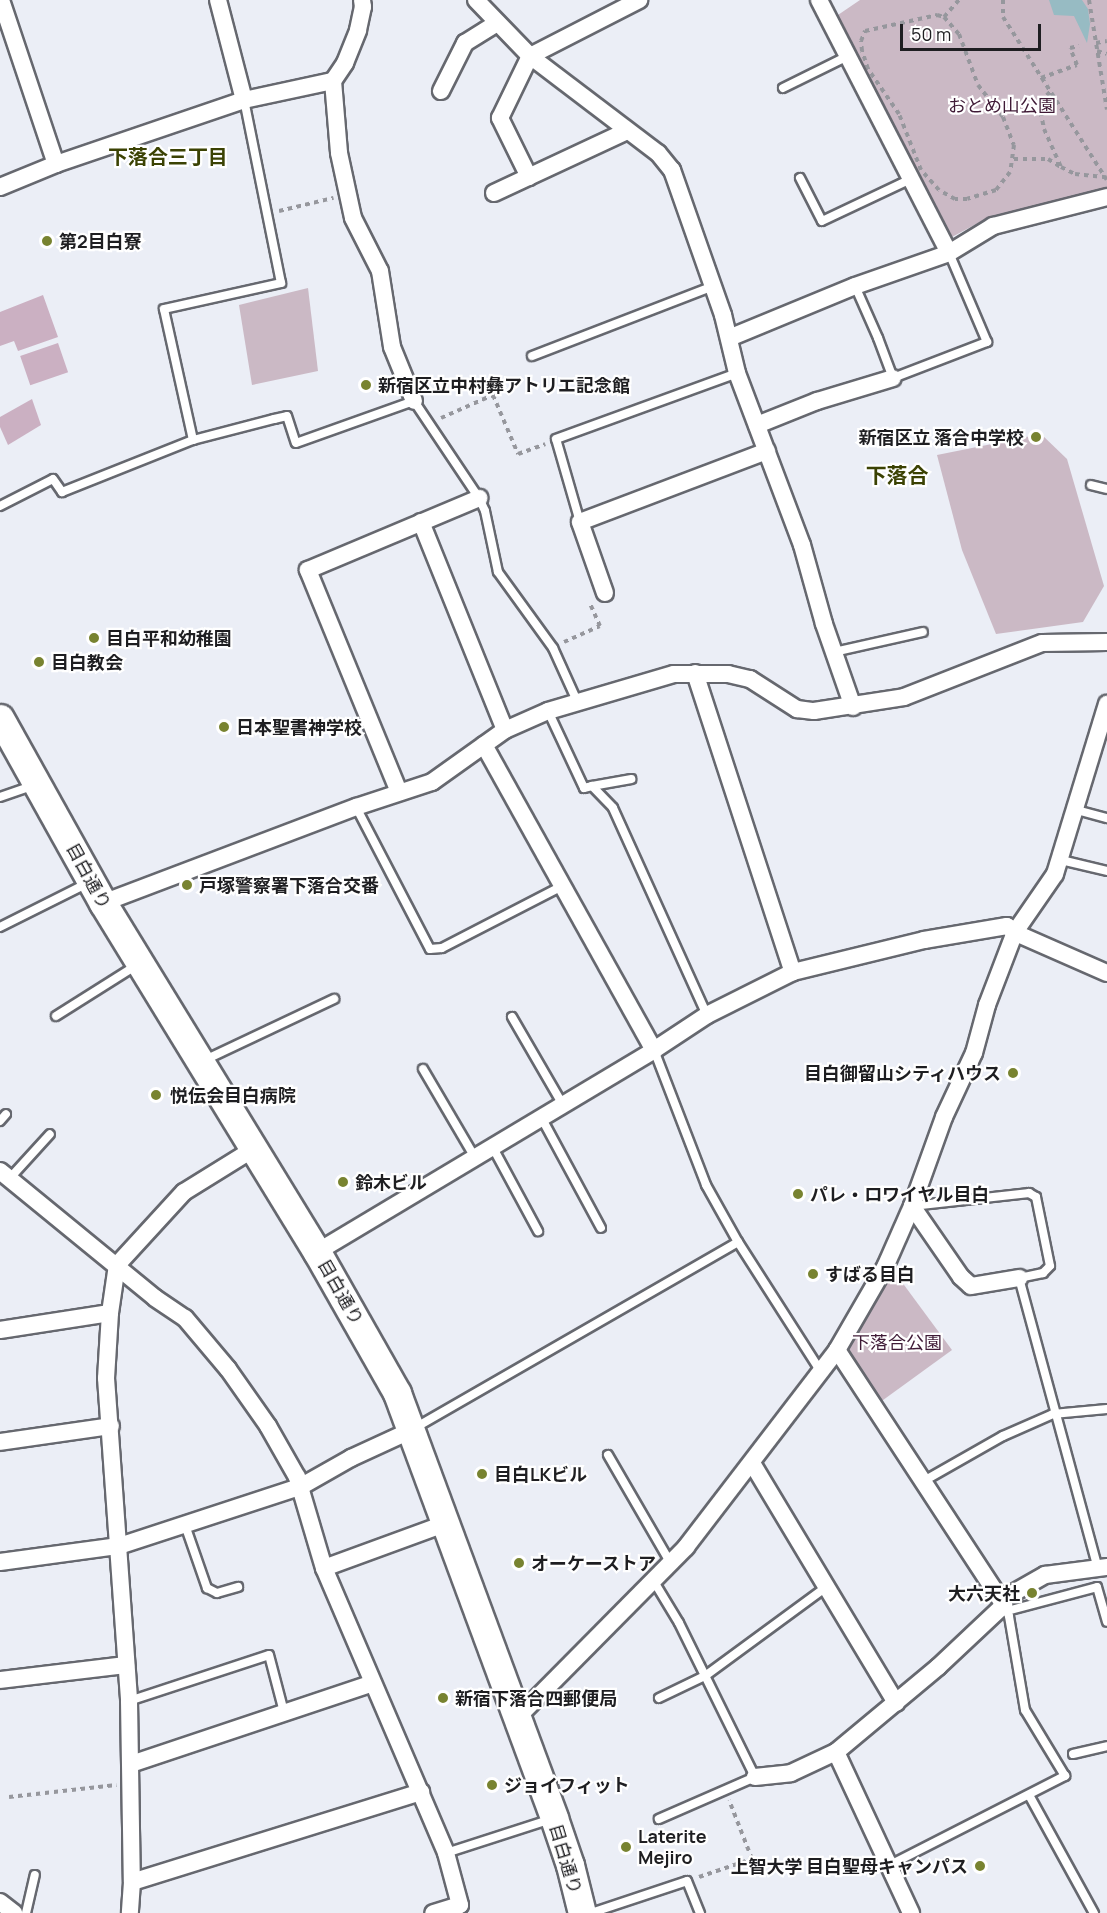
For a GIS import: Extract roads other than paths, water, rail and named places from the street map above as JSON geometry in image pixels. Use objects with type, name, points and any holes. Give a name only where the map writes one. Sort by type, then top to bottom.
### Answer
[{"type":"main road","name":"目白通り","points":[[0,718],[97,892],[255,1148],[382,1363],[412,1430],[447,1523],[516,1719],[554,1818],[570,1865],[582,1913]]},
{"type":"street","points":[[1,0],[56,164]]},
{"type":"street","points":[[218,0],[244,100]]},
{"type":"street","points":[[362,0],[358,30],[345,63],[333,81],[339,153],[353,218],[380,271],[392,347],[414,401]]},
{"type":"street","points":[[476,0],[530,56],[658,153],[672,170],[713,286],[737,373],[802,545],[853,707]]},
{"type":"street","points":[[529,177],[500,118],[530,56],[639,0]]},
{"type":"street","points":[[819,0],[949,253]]},
{"type":"street","points":[[441,91],[465,43],[497,23]]},
{"type":"street","points":[[0,187],[56,164],[244,100],[333,81]]},
{"type":"street","points":[[494,193],[627,131]]},
{"type":"street","points":[[729,338],[855,286],[949,253],[993,226],[1107,197]]},
{"type":"street","points":[[757,425],[818,402],[893,378]]},
{"type":"street","points":[[605,593],[580,522],[767,451]]},
{"type":"street","points":[[399,792],[308,570],[479,498]]},
{"type":"street","points":[[421,522],[505,730]]},
{"type":"street","points":[[97,892],[432,782],[505,730],[577,701],[674,674],[728,674],[750,679],[797,709],[814,711],[853,707],[904,697],[1042,643],[1107,642]]},
{"type":"street","points":[[695,673],[793,972]]},
{"type":"street","points":[[516,1719],[653,1580],[713,1515],[837,1350],[886,1265],[912,1206],[944,1118],[974,1053],[987,1005],[1015,932],[1055,874],[1061,860],[1073,809],[1107,704]]},
{"type":"street","points":[[484,745],[654,1050]]},
{"type":"street","points":[[317,1252],[654,1050],[707,1015],[793,972],[924,940],[1007,926],[1015,932],[1107,973]]},
{"type":"street","points":[[130,1913],[132,1882],[129,1701],[120,1546],[106,1378],[110,1313],[117,1265],[184,1192],[255,1148]]},
{"type":"street","points":[[5,1174],[155,1298],[185,1318],[228,1370],[268,1426],[297,1477],[324,1568],[446,1853],[460,1905],[433,1913]]},
{"type":"street","points":[[912,1206],[961,1277],[971,1286],[1019,1278]]},
{"type":"street","points":[[0,1330],[110,1313]]},
{"type":"street","points":[[837,1350],[921,1482],[1004,1605]]},
{"type":"street","points":[[0,1442],[111,1426]]},
{"type":"street","points":[[0,1562],[120,1546],[300,1487],[351,1458],[412,1430]]},
{"type":"street","points":[[752,1463],[896,1703]]},
{"type":"street","points":[[324,1568],[447,1523]]},
{"type":"street","points":[[755,1777],[791,1773],[836,1752],[938,1667],[1004,1605],[1045,1575],[1103,1567]]},
{"type":"street","points":[[0,1680],[126,1665]]},
{"type":"street","points":[[131,1764],[373,1683]]},
{"type":"street","points":[[836,1752],[887,1866],[911,1913]]},
{"type":"street","points":[[132,1882],[421,1792]]},
{"type":"street","points":[[0,1902],[14,1913]]},
{"type":"lane","points":[[783,88],[848,56]]},
{"type":"lane","points":[[193,440],[164,309],[281,283],[244,100]]},
{"type":"lane","points":[[800,178],[822,221],[911,179]]},
{"type":"lane","points":[[855,286],[893,378],[987,342],[949,253]]},
{"type":"lane","points":[[532,356],[713,286]]},
{"type":"lane","points":[[580,522],[556,439],[737,373]]},
{"type":"lane","points":[[0,506],[53,479],[62,492],[193,440],[287,416],[296,443],[414,401],[479,498],[485,511],[498,572],[553,648],[577,701]]},
{"type":"lane","points":[[1090,484],[1107,489]]},
{"type":"lane","points":[[834,652],[923,632]]},
{"type":"lane","points":[[548,711],[584,788],[631,779]]},
{"type":"lane","points":[[0,796],[37,784]]},
{"type":"lane","points":[[592,786],[613,808],[707,1015]]},
{"type":"lane","points":[[356,807],[430,949],[442,948],[562,886]]},
{"type":"lane","points":[[1073,809],[1107,818]]},
{"type":"lane","points":[[1061,860],[1107,871]]},
{"type":"lane","points":[[0,927],[97,892]]},
{"type":"lane","points":[[56,1016],[140,964]]},
{"type":"lane","points":[[201,1062],[334,999]]},
{"type":"lane","points":[[512,1017],[562,1104]]},
{"type":"lane","points":[[654,1050],[706,1185],[738,1242],[822,1372]]},
{"type":"lane","points":[[423,1069],[474,1156]]},
{"type":"lane","points":[[0,1121],[6,1114]]},
{"type":"lane","points":[[541,1117],[601,1228]]},
{"type":"lane","points":[[5,1174],[50,1134]]},
{"type":"lane","points":[[491,1146],[538,1231]]},
{"type":"lane","points":[[912,1206],[1029,1193],[1036,1197],[1050,1266],[1043,1273],[1019,1278],[1056,1414],[1103,1567]]},
{"type":"lane","points":[[412,1430],[738,1242]]},
{"type":"lane","points":[[921,1482],[1003,1436],[1056,1414],[1107,1409]]},
{"type":"lane","points":[[608,1455],[670,1562]]},
{"type":"lane","points":[[185,1525],[207,1588],[217,1593],[238,1587]]},
{"type":"lane","points":[[653,1580],[679,1623],[755,1777],[659,1819]]},
{"type":"lane","points":[[659,1698],[705,1676],[826,1587]]},
{"type":"lane","points":[[887,1866],[1065,1776],[1025,1710],[1004,1605],[1097,1587],[1107,1622]]},
{"type":"lane","points":[[129,1701],[269,1655],[284,1712]]},
{"type":"lane","points":[[1073,1754],[1107,1746]]},
{"type":"lane","points":[[1029,1795],[1094,1913]]},
{"type":"lane","points":[[446,1853],[554,1818]]},
{"type":"lane","points":[[26,1913],[35,1875]]},
{"type":"lane","points":[[591,1913],[687,1881],[700,1913]]},
{"type":"water","points":[[1049,0],[1082,0],[1088,9],[1090,24],[1087,43],[1074,16],[1054,15]]},
{"type":"place","name":"第2目白寮","points":[[47,241]]},
{"type":"place","name":"新宿区立中村彝アトリエ記念館","points":[[366,385]]},
{"type":"place","name":"新宿区立 落合中学校","points":[[1036,437]]},
{"type":"place","name":"目白平和幼稚園","points":[[94,638]]},
{"type":"place","name":"目白教会","points":[[39,662]]},
{"type":"place","name":"日本聖書神学校","points":[[224,727]]},
{"type":"place","name":"戸塚警察署下落合交番","points":[[187,885]]},
{"type":"place","name":"目白御留山シティハウス","points":[[1013,1073]]},
{"type":"place","name":"悦伝会目白病院","points":[[156,1095]]},
{"type":"place","name":"鈴木ビル","points":[[343,1182]]},
{"type":"place","name":"パレ・ロワイヤル目白","points":[[798,1194]]},
{"type":"place","name":"すばる目白","points":[[813,1274]]},
{"type":"place","name":"目白LKビル","points":[[482,1474]]},
{"type":"place","name":"オーケーストア","points":[[519,1563]]},
{"type":"place","name":"大六天社","points":[[1032,1593]]},
{"type":"place","name":"新宿下落合四郵便局","points":[[443,1698]]},
{"type":"place","name":"ジョイフィット","points":[[492,1785]]},
{"type":"place","name":"Laterite Mejiro","points":[[626,1847]]},
{"type":"place","name":"上智大学 目白聖母キャンパス","points":[[980,1866]]},
{"type":"district","name":"下落合三丁目","points":[[168,156]]},
{"type":"district","name":"下落合","points":[[897,475]]},
{"type":"park label","name":"おとめ山公園","points":[[1002,105]]},
{"type":"park label","name":"下落合公園","points":[[897,1342]]}]
